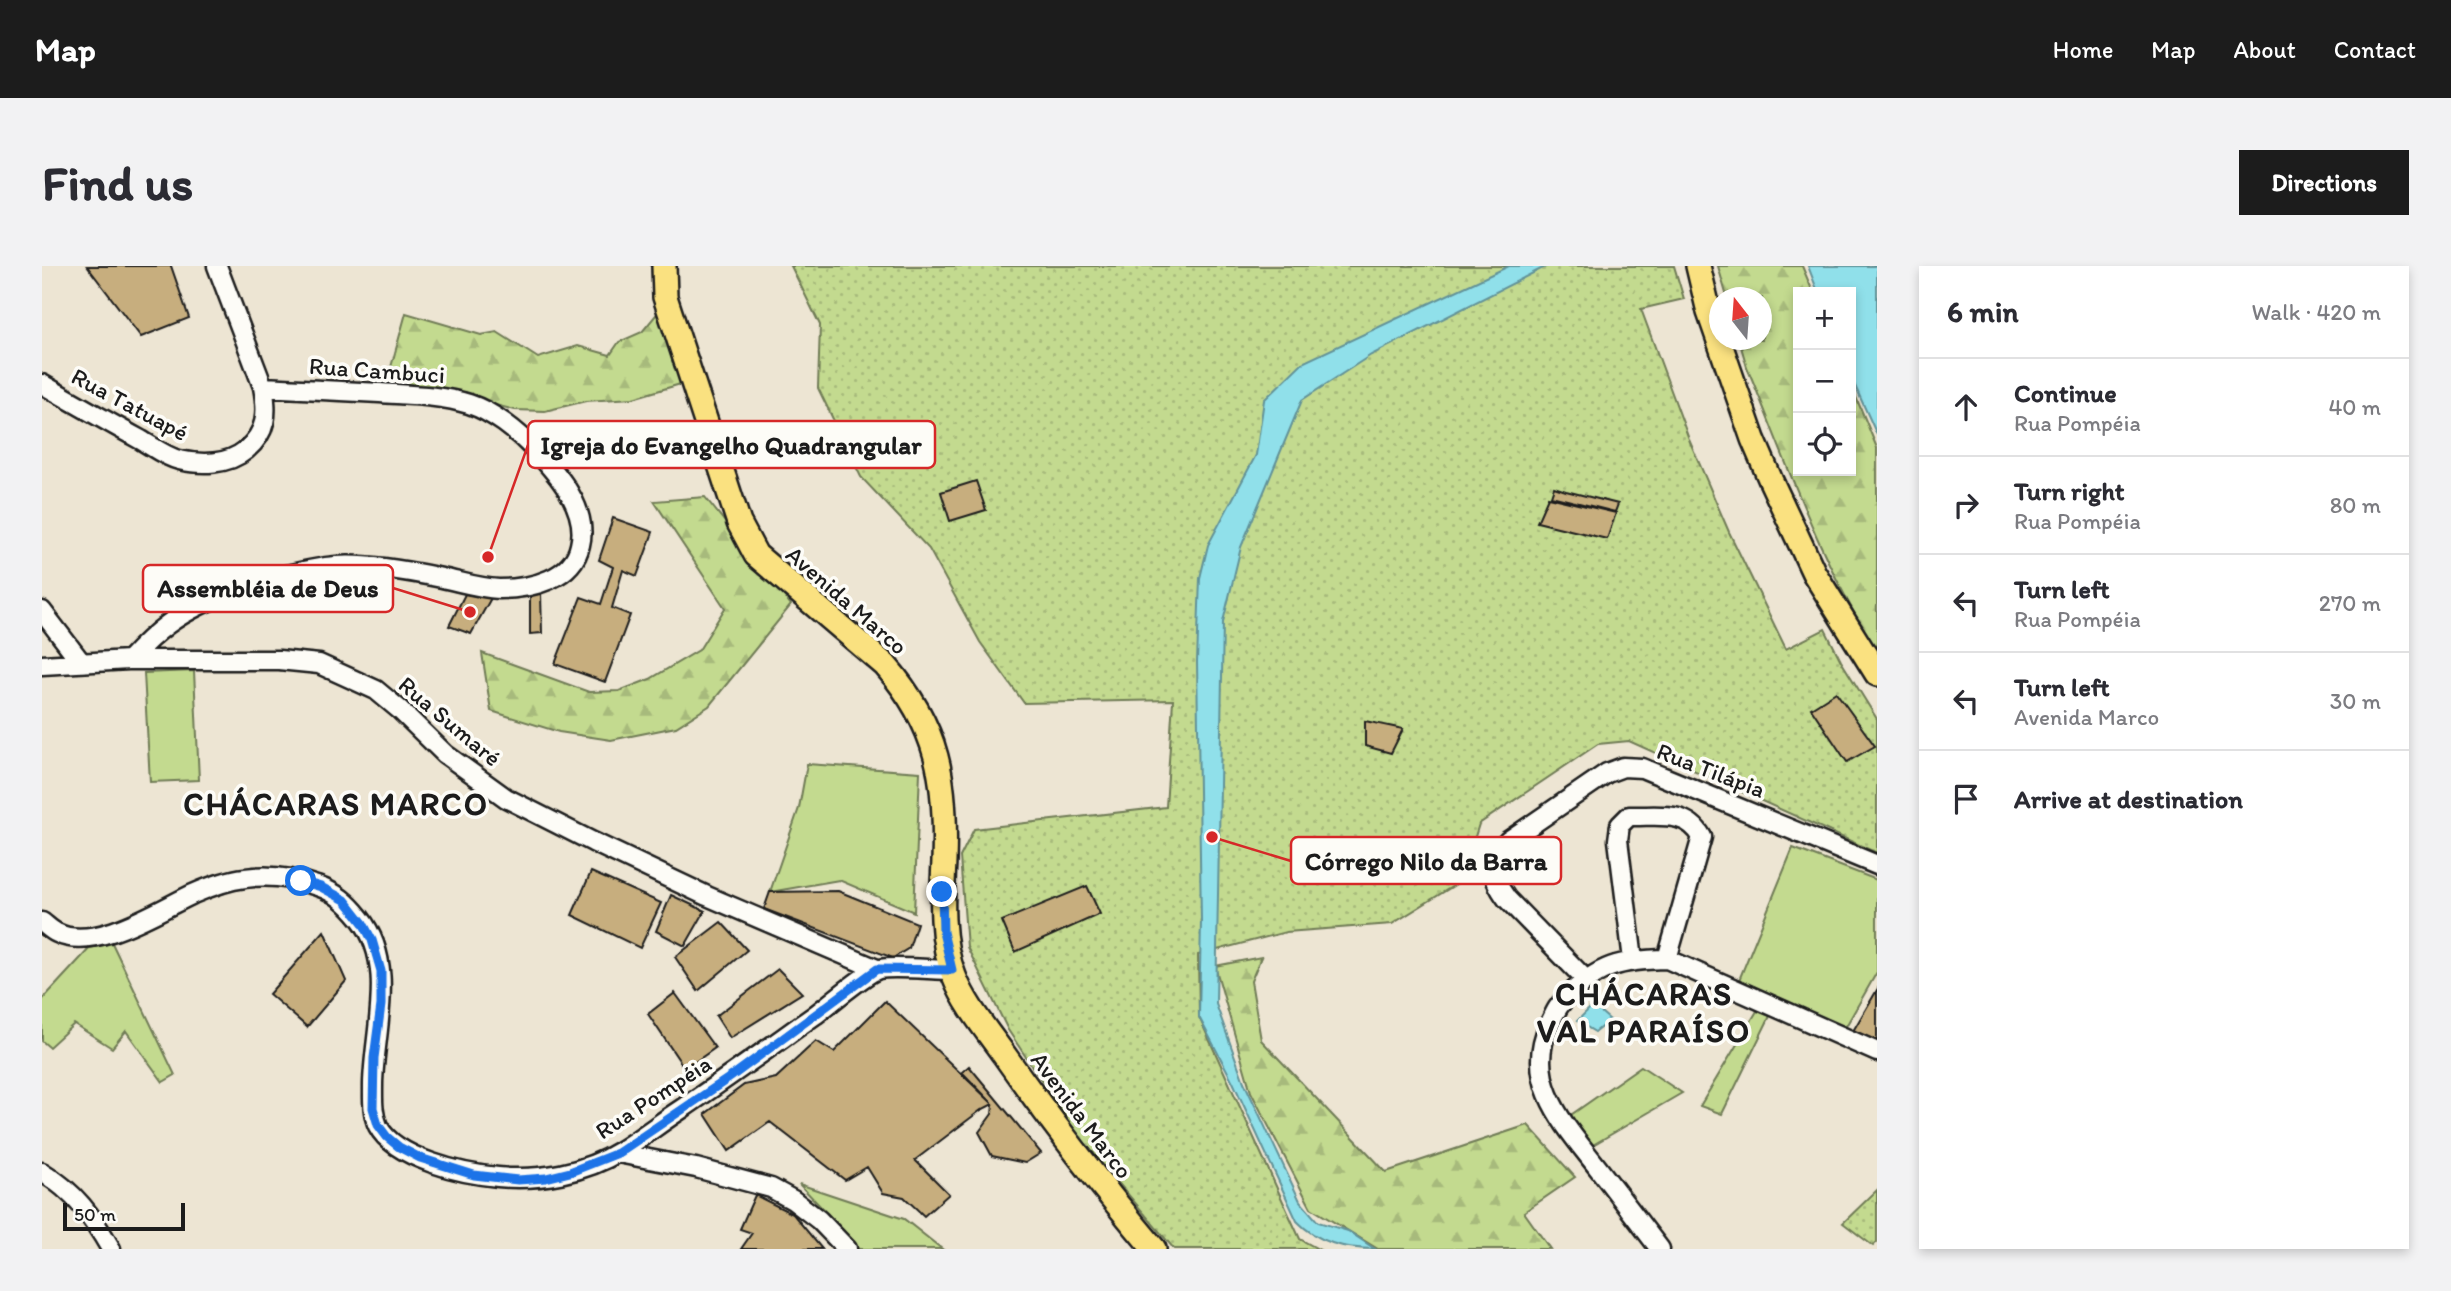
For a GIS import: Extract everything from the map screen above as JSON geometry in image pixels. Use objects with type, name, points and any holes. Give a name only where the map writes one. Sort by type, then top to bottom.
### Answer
[{"type":"main road","name":"Avenida Marco","points":[[664,266],[665,297],[740,523],[756,555],[885,665],[923,718],[934,743],[940,770],[944,822],[943,932],[952,970],[967,1000],[1034,1097],[1106,1192],[1154,1249]]},
{"type":"main road","points":[[1698,266],[1709,312],[1753,439],[1771,481],[1814,573],[1877,674]]},
{"type":"street","name":"Rua Tatuapé","points":[[42,384],[176,459],[207,463],[242,454],[258,440],[267,405],[263,387],[216,266]]},
{"type":"street","name":"Rua Cambuci","points":[[129,660],[170,622],[226,595],[274,578],[329,567],[364,567],[502,589],[531,585],[553,578],[567,570],[578,557],[583,534],[579,514],[556,472],[531,445],[491,415],[471,405],[436,397],[263,387]]},
{"type":"street","points":[[42,611],[81,662]]},
{"type":"street","name":"Rua Sumaré","points":[[42,665],[129,660],[300,661],[319,664],[376,690],[444,754],[506,798],[684,885],[877,969]]},
{"type":"street","name":"Rua Tilápia","points":[[1585,979],[1507,899],[1497,885],[1493,864],[1497,853],[1508,841],[1607,773],[1623,767],[1642,768],[1877,865]]},
{"type":"street","points":[[1633,960],[1618,840],[1620,825],[1629,816],[1683,817],[1695,825],[1702,837],[1667,959]]},
{"type":"street","name":"Rua Pompéia","points":[[42,922],[58,934],[81,937],[103,935],[134,924],[195,893],[244,878],[269,876],[321,887],[345,900],[372,940],[381,971],[373,1108],[378,1125],[387,1137],[420,1158],[474,1175],[518,1180],[546,1178],[570,1172],[618,1153],[732,1076],[877,969]]},
{"type":"street","points":[[1660,1249],[1565,1124],[1547,1094],[1539,1063],[1542,1039],[1558,1006],[1585,979],[1602,970],[1633,960],[1667,959],[1877,1052]]},
{"type":"street","points":[[877,969],[952,970]]},
{"type":"street","points":[[618,1153],[696,1168],[771,1188],[793,1200],[819,1220],[847,1249]]},
{"type":"street","points":[[42,1172],[59,1182],[81,1202],[111,1249]]},
{"type":"green space","points":[[791,266],[1674,266],[1684,299],[1641,309],[1690,442],[1729,532],[1786,649],[1825,629],[1841,661],[1877,719],[1877,853],[1629,741],[1598,744],[1479,824],[1461,881],[1392,924],[1286,932],[1198,955],[1199,1017],[1300,1239],[1318,1249],[1174,1249],[1077,1134],[1008,1030],[967,947],[960,857],[974,829],[1166,807],[1173,700],[1024,703],[980,642],[929,549],[861,477],[818,388],[820,325]]},
{"type":"green space","points":[[1718,266],[1802,266],[1811,287],[1793,287],[1793,476],[1856,476],[1856,397],[1877,448],[1877,652],[1822,548],[1742,350],[1772,350],[1772,287],[1724,287]]},
{"type":"green space","points":[[660,310],[684,383],[633,398],[586,401],[545,411],[515,410],[388,378],[406,313],[481,335],[497,332],[538,358],[578,346],[610,355],[619,342],[642,332]]},
{"type":"green space","points":[[705,497],[791,605],[709,706],[676,727],[611,740],[559,732],[491,711],[482,653],[589,692],[619,691],[650,679],[699,650],[725,608],[654,501]]},
{"type":"green space","points":[[194,671],[199,780],[150,782],[144,673]]},
{"type":"green space","points":[[807,764],[920,772],[914,912],[839,880],[770,892],[799,808]]},
{"type":"green space","points":[[1793,848],[1877,880],[1877,972],[1845,1028],[1739,980]]},
{"type":"green space","points":[[112,943],[175,1075],[163,1082],[126,1031],[112,1048],[74,1024],[49,1047],[42,1041],[42,1000],[90,948]]},
{"type":"green space","points":[[1261,957],[1251,981],[1261,1040],[1386,1172],[1528,1125],[1575,1177],[1524,1212],[1550,1249],[1378,1249],[1311,1208],[1251,1092],[1215,966]]},
{"type":"green space","points":[[1757,1011],[1770,1016],[1722,1114],[1700,1106]]},
{"type":"green space","points":[[1641,1066],[1682,1093],[1591,1146],[1568,1117]]},
{"type":"green space","points":[[799,1184],[904,1219],[942,1249],[857,1249],[844,1231]]},
{"type":"green space","points":[[1877,1190],[1877,1242],[1873,1246],[1843,1223]]},
{"type":"water","points":[[1509,266],[1547,266],[1371,355],[1302,400],[1241,547],[1223,622],[1216,1004],[1244,1082],[1300,1201],[1318,1222],[1348,1231],[1375,1249],[1353,1248],[1323,1240],[1297,1221],[1233,1082],[1199,1017],[1201,921],[1197,662],[1200,578],[1208,545],[1256,455],[1264,400],[1302,363]]},
{"type":"water","points":[[1808,266],[1877,266],[1877,435],[1856,388],[1856,287],[1816,287]]},
{"type":"water","points":[[1593,1005],[1610,1020],[1595,1032],[1577,1021]]},
{"type":"building","points":[[87,266],[171,266],[189,318],[141,337]]},
{"type":"building","points":[[976,481],[986,510],[950,521],[941,492]]},
{"type":"building","points":[[1554,487],[1618,504],[1615,512],[1551,496]]},
{"type":"building","points":[[1548,497],[1616,513],[1607,539],[1537,522]]},
{"type":"building","points":[[613,518],[653,532],[637,576],[623,570],[612,608],[630,615],[605,682],[555,664],[581,597],[601,604],[613,567],[599,560]]},
{"type":"building","points":[[530,592],[541,593],[542,633],[530,634]]},
{"type":"building","points":[[465,594],[491,598],[471,634],[449,626]]},
{"type":"building","points":[[1836,692],[1875,746],[1847,762],[1811,708]]},
{"type":"building","points":[[1365,721],[1403,729],[1391,753],[1365,746]]},
{"type":"building","points":[[591,872],[661,903],[640,948],[572,915]]},
{"type":"building","points":[[1087,886],[1100,914],[1015,952],[1002,921]]},
{"type":"building","points":[[838,891],[917,923],[909,948],[893,958],[764,909],[770,892]]},
{"type":"building","points":[[671,895],[705,911],[685,946],[656,931]]},
{"type":"building","points":[[721,922],[747,950],[698,991],[675,957]]},
{"type":"building","points":[[324,931],[346,981],[307,1027],[269,994]]},
{"type":"building","points":[[778,969],[802,993],[730,1038],[716,1016]]},
{"type":"building","points":[[1877,990],[1877,1041],[1853,1031]]},
{"type":"building","points":[[675,993],[715,1048],[685,1069],[648,1014]]},
{"type":"building","points":[[885,1001],[993,1104],[981,1110],[915,1160],[949,1194],[924,1216],[904,1197],[883,1193],[867,1167],[845,1180],[770,1122],[729,1151],[705,1114],[744,1085],[776,1078],[816,1041],[834,1052]]},
{"type":"building","points":[[969,1066],[1041,1153],[1025,1163],[992,1156],[979,1132],[992,1114],[993,1104],[962,1072]]},
{"type":"building","points":[[755,1195],[793,1214],[822,1249],[741,1249],[752,1233],[740,1229]]},
{"type":"place","name":"Igreja do Evangelho Quadrangular","points":[[488,557]]},
{"type":"place","name":"Assembléia de Deus","points":[[470,612]]},
{"type":"place","name":"Córrego Nilo da Barra","points":[[1212,837]]},
{"type":"district","name":"CHÁCARAS MARCO","points":[[336,804]]},
{"type":"district","name":"CHÁCARAS VAL PARAÍSO","points":[[1644,1012]]},
{"type":"route","points":[[301,881],[321,887],[345,900],[372,940],[381,971],[373,1108],[378,1125],[399,1147],[420,1158],[474,1175],[518,1180],[546,1178],[570,1172],[618,1153],[732,1076],[877,969],[952,970],[943,932],[942,892]]}]
